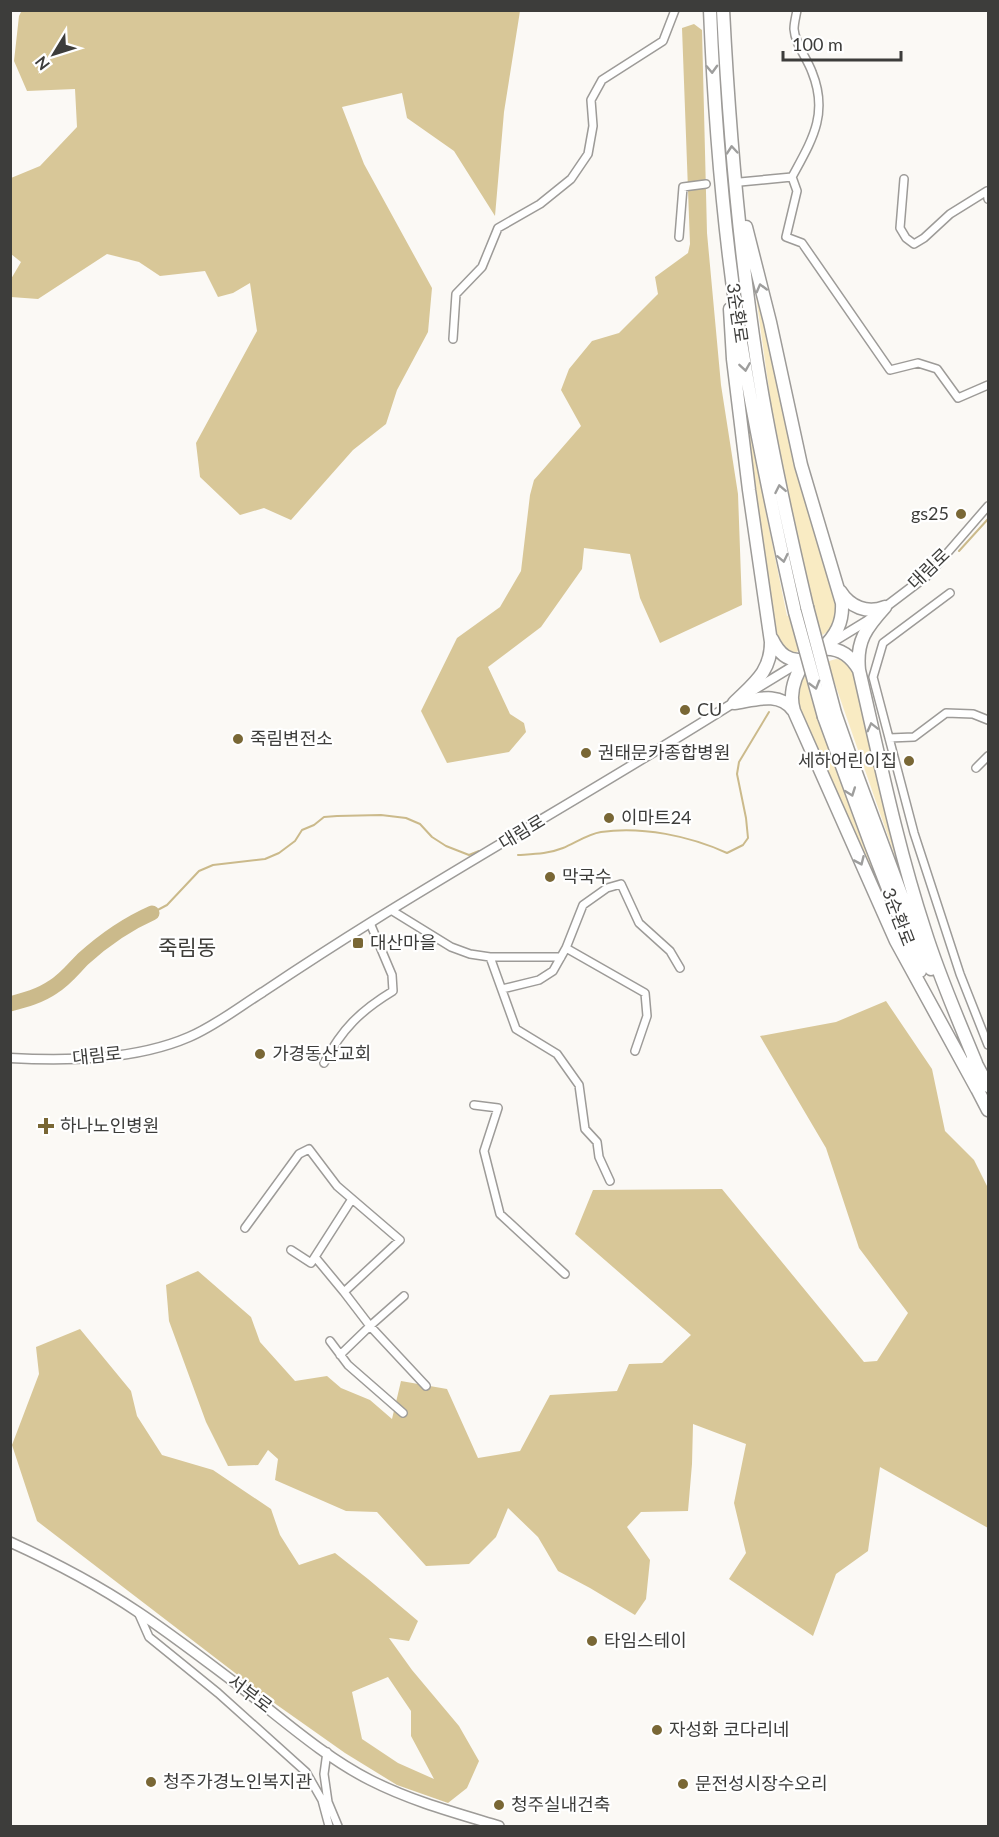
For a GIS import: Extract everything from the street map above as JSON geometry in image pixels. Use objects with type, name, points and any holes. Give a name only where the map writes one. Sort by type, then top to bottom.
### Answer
[{"type":"highway","name":"3순환로","points":[[710,10],[716,121],[727,239],[746,370],[768,491],[801,610]]},
{"type":"highway","name":"3순환로","points":[[723,10],[737,179],[757,362],[801,610]]},
{"type":"highway","points":[[716,121],[733,359],[771,652],[766,669],[734,703]]},
{"type":"highway","points":[[737,179],[801,465],[842,603],[841,622],[837,632],[822,649]]},
{"type":"highway","points":[[838,589],[848,601],[858,607],[875,610],[885,608]]},
{"type":"highway","points":[[885,608],[870,623],[862,636],[859,649],[859,670],[924,931],[976,1063]]},
{"type":"highway","points":[[801,610],[830,715]]},
{"type":"highway","points":[[770,633],[784,656],[795,660],[806,658]]},
{"type":"highway","points":[[822,649],[830,648],[840,651],[859,670]]},
{"type":"highway","points":[[806,658],[796,674],[793,686],[794,711],[891,931],[983,1087]]},
{"type":"highway","points":[[734,703],[777,698],[786,702],[794,711]]},
{"type":"highway","name":"3순환로","points":[[830,715],[863,794],[922,950],[976,1063],[988,1110]]},
{"type":"highway","name":"3순환로","points":[[830,715],[875,856],[920,972],[953,1044],[983,1087]]},
{"type":"main road","name":"서부로","points":[[10,1542],[52,1562],[138,1612],[327,1752],[370,1780],[394,1791],[499,1827]]},
{"type":"street","points":[[453,339],[456,294],[482,267],[498,228],[540,204],[571,179],[588,154],[593,126],[591,99],[602,80],[663,41],[675,10]]},
{"type":"street","points":[[797,10],[794,29],[812,72],[819,96],[817,127],[792,177],[797,191],[786,237],[802,243],[890,370],[918,363],[937,369],[958,398],[988,385]]},
{"type":"street","points":[[737,179],[792,177]]},
{"type":"street","points":[[904,178],[900,228],[906,238],[914,244],[950,214],[987,191],[988,199]]},
{"type":"street","points":[[679,237],[683,188],[706,184]]},
{"type":"street","name":"대림로","points":[[10,1058],[82,1060],[159,1048],[191,1036],[391,910],[675,741],[885,608],[928,574],[988,506]]},
{"type":"street","points":[[950,593],[883,643],[873,677],[914,833],[956,963],[988,1045]]},
{"type":"street","points":[[889,738],[914,737],[946,713],[973,714],[988,720]]},
{"type":"street","points":[[976,768],[988,756]]},
{"type":"street","points":[[502,989],[539,980],[554,970],[566,948],[583,905],[607,888],[621,885],[639,923],[670,951],[680,968]]},
{"type":"street","points":[[391,910],[451,946],[470,954],[490,957],[561,957]]},
{"type":"street","points":[[324,1063],[336,1040],[347,1028],[370,1005],[393,991],[392,975],[370,923]]},
{"type":"street","points":[[566,948],[645,993],[647,1016],[634,1051]]},
{"type":"street","points":[[490,957],[516,1029],[556,1054],[579,1085],[585,1129],[597,1142],[599,1157],[610,1181]]},
{"type":"street","points":[[474,1105],[498,1108],[484,1151],[500,1214],[565,1274]]},
{"type":"street","points":[[245,1228],[299,1154],[309,1149],[337,1186],[400,1240],[344,1292]]},
{"type":"street","points":[[291,1250],[310,1263],[352,1199]]},
{"type":"street","points":[[315,1257],[370,1326],[426,1386]]},
{"type":"street","points":[[340,1355],[404,1296]]},
{"type":"street","points":[[330,1341],[348,1365],[403,1413]]},
{"type":"street","points":[[138,1612],[149,1637],[306,1772],[322,1800],[329,1827]]},
{"type":"street","points":[[327,1752],[324,1774],[328,1802],[338,1827]]},
{"type":"shaded area","points":[[22,10],[520,11],[504,112],[495,216],[454,151],[407,118],[402,93],[342,107],[364,164],[432,288],[428,332],[397,390],[386,424],[353,450],[291,520],[264,508],[240,515],[200,477],[196,443],[257,331],[250,283],[233,293],[218,297],[205,271],[160,276],[139,262],[107,254],[38,299],[11,297],[11,279],[21,262],[11,254],[11,178],[40,166],[77,127],[75,89],[27,91],[14,61],[19,16]]},
{"type":"shaded area","points":[[694,24],[702,30],[707,233],[721,385],[738,494],[742,605],[660,643],[640,598],[630,554],[584,548],[582,569],[541,627],[488,667],[510,714],[524,723],[526,732],[509,752],[447,763],[421,711],[457,638],[500,607],[521,571],[530,495],[534,480],[581,426],[561,390],[569,369],[592,341],[619,333],[658,294],[655,277],[688,253],[690,244],[682,28]]},
{"type":"shaded area","points":[[758,288],[838,611],[830,630],[792,655],[777,641],[771,613],[744,415],[734,314],[766,513],[787,616],[812,607],[792,525],[775,433],[755,289]]},
{"type":"shaded area","points":[[836,659],[847,663],[855,673],[913,908],[834,681],[809,692],[893,922],[798,710],[798,691],[805,676],[818,666]]},
{"type":"shaded area","points":[[886,1001],[932,1069],[945,1131],[974,1160],[988,1188],[988,1528],[880,1467],[868,1551],[836,1574],[813,1636],[729,1579],[746,1553],[734,1503],[746,1444],[693,1424],[688,1511],[641,1512],[627,1527],[650,1560],[646,1599],[635,1615],[558,1571],[538,1537],[508,1508],[496,1537],[469,1564],[426,1566],[377,1512],[346,1511],[275,1480],[278,1459],[268,1450],[258,1465],[228,1466],[206,1422],[169,1321],[166,1285],[198,1271],[251,1317],[260,1342],[295,1381],[327,1376],[341,1388],[370,1400],[392,1419],[401,1381],[447,1389],[478,1458],[520,1451],[550,1395],[617,1391],[629,1364],[662,1363],[691,1335],[575,1234],[593,1190],[722,1189],[864,1362],[877,1361],[908,1313],[859,1248],[826,1148],[760,1036],[836,1022]]},
{"type":"shaded area","points":[[80,1329],[131,1391],[137,1416],[162,1455],[213,1470],[271,1509],[280,1535],[299,1565],[335,1553],[418,1621],[409,1641],[389,1638],[412,1670],[459,1726],[479,1761],[467,1788],[448,1803],[397,1785],[345,1753],[277,1705],[37,1521],[12,1445],[39,1374],[36,1347]],"holes":[[[388,1677],[411,1711],[411,1736],[434,1779],[398,1763],[362,1739],[352,1692]]]},
{"type":"waterway","points":[[959,551],[988,519]]},
{"type":"waterway","points":[[518,855],[552,851],[596,833],[617,830],[682,837],[727,853],[743,845],[748,838],[737,774],[739,762],[769,712]]},
{"type":"waterway","points":[[152,913],[167,905],[199,871],[213,865],[265,859],[279,853],[295,841],[302,830],[314,825],[324,817],[381,815],[406,818],[420,824],[432,837],[446,846],[469,855],[479,851]]},
{"type":"waterway","points":[[10,1004],[38,995],[53,987],[107,939],[152,913]]},
{"type":"place","name":"gs25","points":[[961,514]]},
{"type":"place","name":"CU","points":[[685,710]]},
{"type":"place","name":"죽림변전소","points":[[238,739]]},
{"type":"place","name":"권태문카종합병원","points":[[586,753]]},
{"type":"place","name":"세하어린이집","points":[[909,761]]},
{"type":"place","name":"이마트24","points":[[609,818]]},
{"type":"place","name":"막국수","points":[[550,877]]},
{"type":"place","name":"대산마을","points":[[358,943]]},
{"type":"place","name":"가경동산교회","points":[[260,1054]]},
{"type":"place","name":"하나노인병원","points":[[46,1126]]},
{"type":"place","name":"타임스테이","points":[[592,1641]]},
{"type":"place","name":"자성화 코다리네","points":[[657,1730]]},
{"type":"place","name":"청주가경노인복지관","points":[[151,1782]]},
{"type":"place","name":"문전성시장수오리","points":[[683,1784]]},
{"type":"place","name":"청주실내건축","points":[[499,1805]]},
{"type":"district","name":"죽림동","points":[[187,948]]}]
